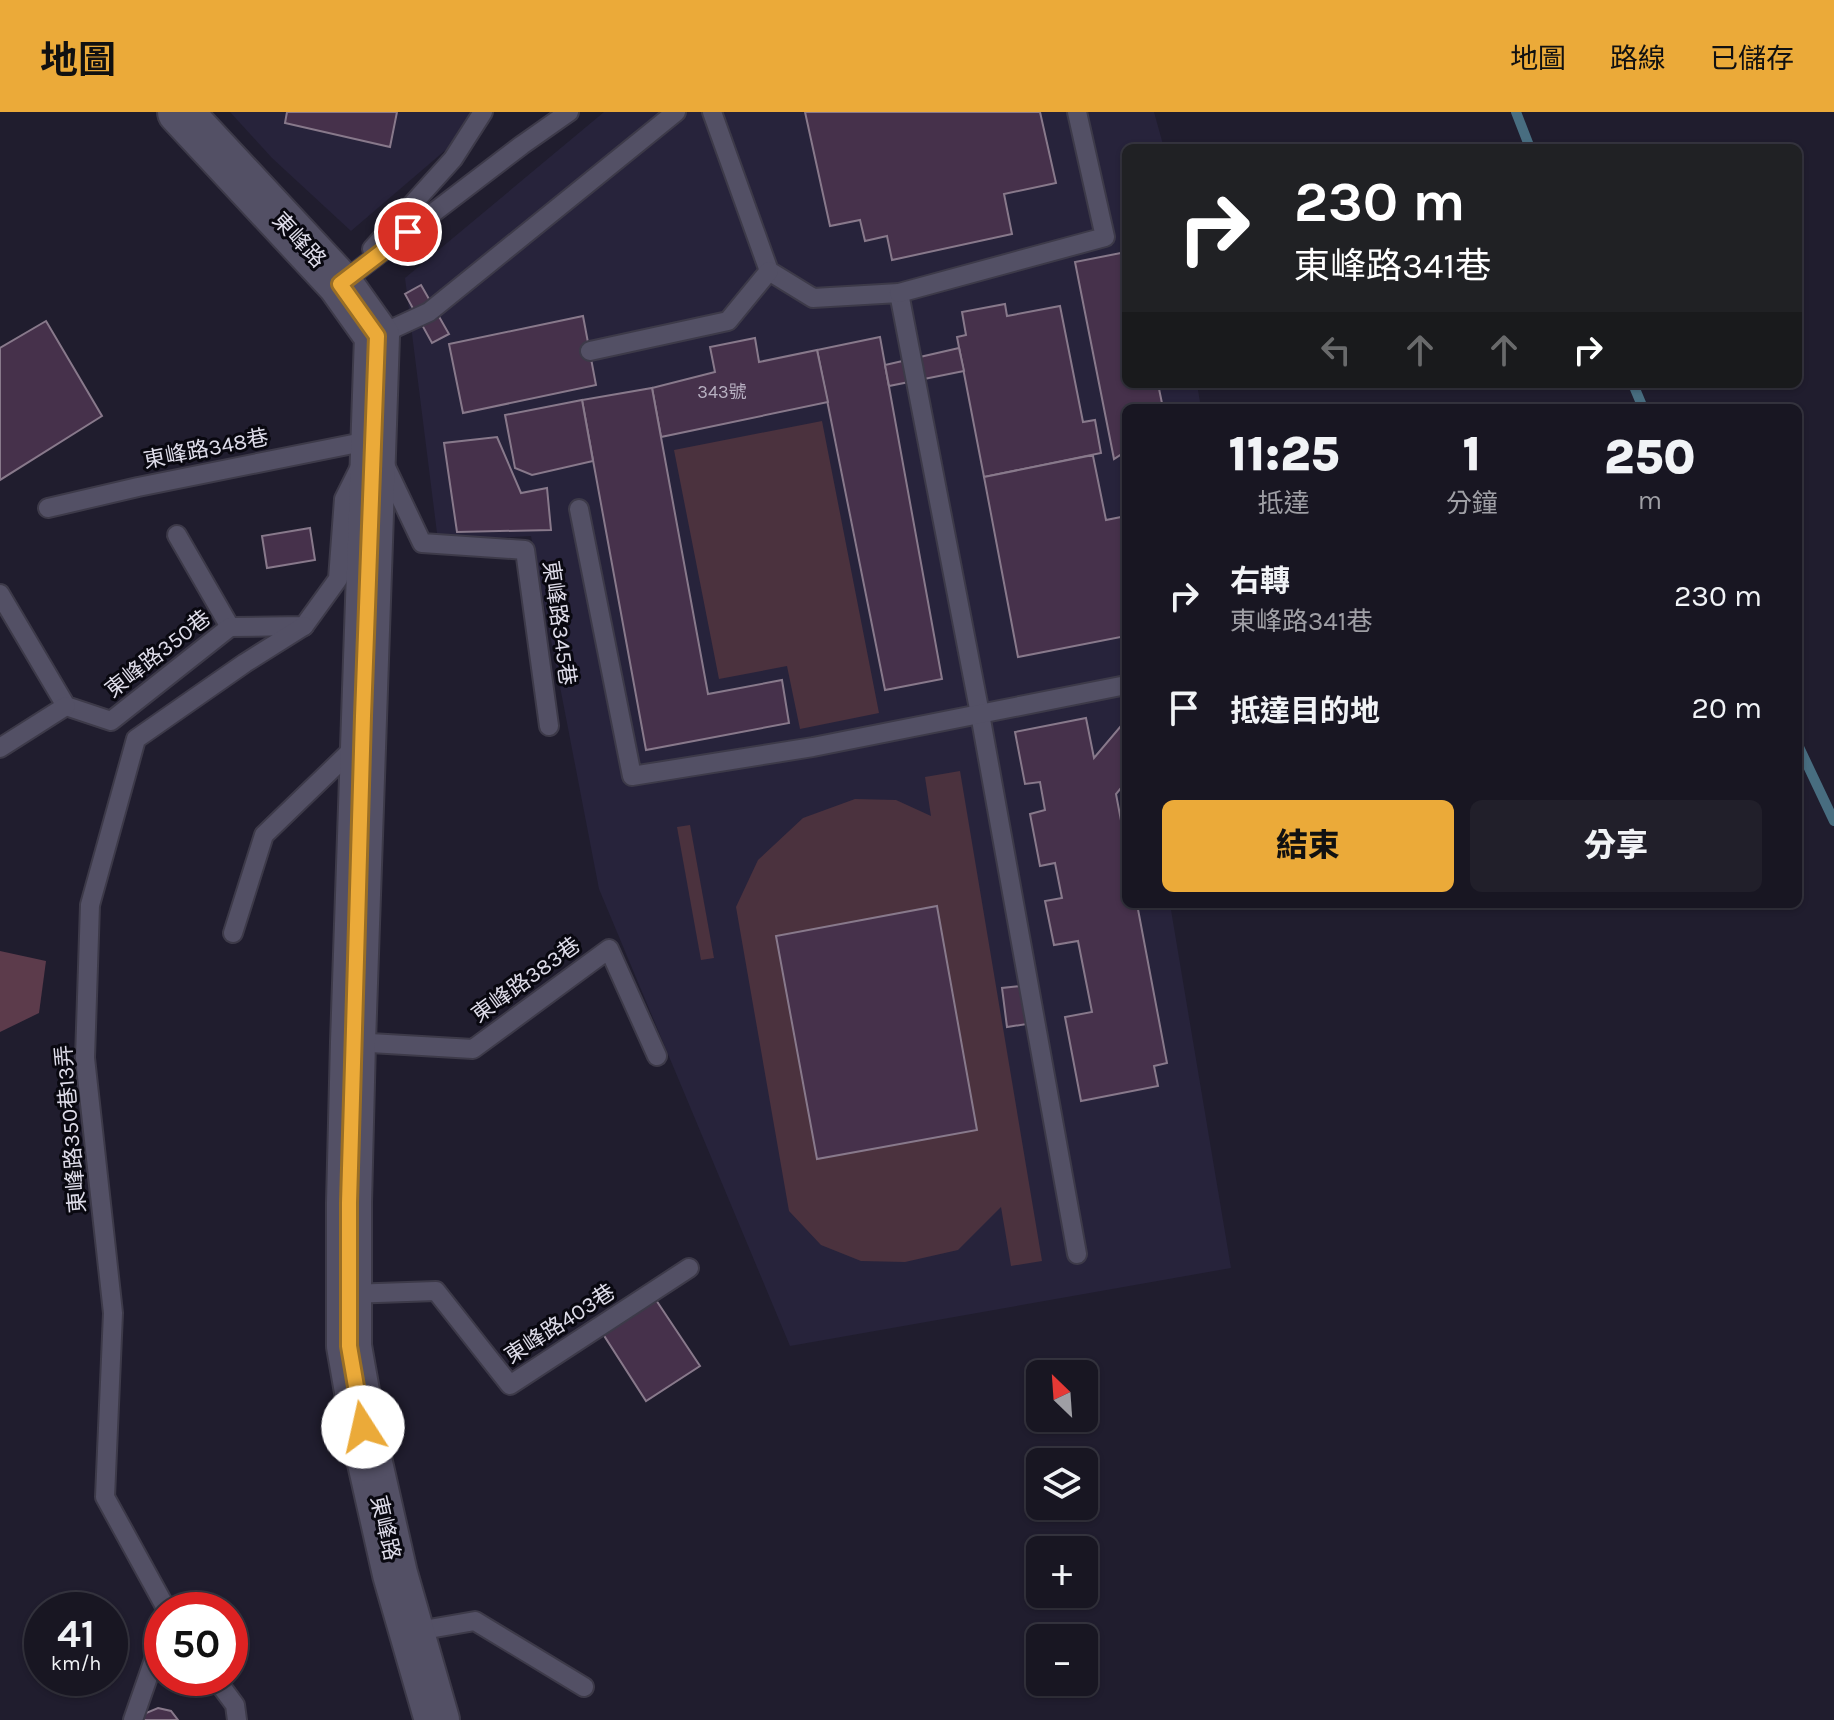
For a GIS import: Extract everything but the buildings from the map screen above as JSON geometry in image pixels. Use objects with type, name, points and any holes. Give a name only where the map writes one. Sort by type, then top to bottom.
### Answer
[{"type":"main road","name":"東峰路","points":[[180,112],[340,284],[377,336],[353,1042],[349,1346],[368,1454],[395,1574],[437,1720]]},
{"type":"lane","points":[[340,284],[453,159],[483,112]]},
{"type":"lane","points":[[340,284],[569,112]]},
{"type":"lane","points":[[377,336],[429,312],[676,112]]},
{"type":"lane","points":[[712,112],[769,271],[813,298],[899,293],[1105,237],[1077,112]]},
{"type":"lane","points":[[590,351],[728,321],[769,271]]},
{"type":"lane","points":[[899,293],[980,714],[1077,1254]]},
{"type":"lane","points":[[304,626],[338,579],[344,499],[373,440]]},
{"type":"lane","name":"東峰路348巷","points":[[48,508],[373,440]]},
{"type":"lane","name":"東峰路345巷","points":[[373,440],[422,543],[525,550],[549,726]]},
{"type":"lane","points":[[579,509],[632,776],[813,747],[1122,686]]},
{"type":"lane","points":[[177,535],[230,627]]},
{"type":"lane","points":[[0,594],[66,706],[0,748]]},
{"type":"lane","name":"東峰路350巷","points":[[66,706],[111,721],[230,627],[304,626]]},
{"type":"lane","name":"東峰路350巷13弄","points":[[157,1592],[105,1497],[113,1313],[85,1058],[90,905],[136,739],[304,626]]},
{"type":"lane","points":[[233,933],[264,835],[362,741]]},
{"type":"lane","name":"東峰路383巷","points":[[353,1042],[473,1049],[609,949],[657,1056]]},
{"type":"lane","name":"東峰路403巷","points":[[349,1294],[436,1291],[510,1385],[689,1268]]},
{"type":"lane","points":[[412,1632],[475,1621],[584,1687]]},
{"type":"lane","points":[[133,1720],[144,1689]]},
{"type":"lane","points":[[228,1696],[235,1705],[237,1720]]},
{"type":"shaded area","points":[[230,112],[490,112],[351,231],[272,158]]},
{"type":"shaded area","points":[[604,112],[1154,112],[1163,144],[1122,144],[1122,388],[1198,388],[1200,404],[1122,404],[1122,908],[1171,908],[1231,1268],[790,1346],[599,889],[531,536],[438,541],[405,278]]},
{"type":"shaded area","points":[[822,421],[879,713],[800,729],[787,666],[719,679],[674,450]]},
{"type":"shaded area","points":[[960,771],[1042,1261],[1011,1266],[1001,1207],[958,1250],[905,1262],[861,1261],[821,1245],[789,1211],[736,907],[758,860],[803,818],[855,799],[896,800],[931,816],[925,777]],"holes":[[[936,906],[977,1129],[817,1159],[776,936]]]},
{"type":"shaded area","points":[[690,825],[714,958],[701,960],[677,827]]},
{"type":"shaded area","points":[[0,951],[46,961],[39,1013],[0,1032]]},
{"type":"waterway","points":[[1516,112],[1528,144]]},
{"type":"waterway","points":[[1635,388],[1641,404]]},
{"type":"waterway","points":[[1802,753],[1834,821]]},
{"type":"route","points":[[363,1427],[349,1346],[349,1203],[377,336],[340,284],[408,232]]}]
